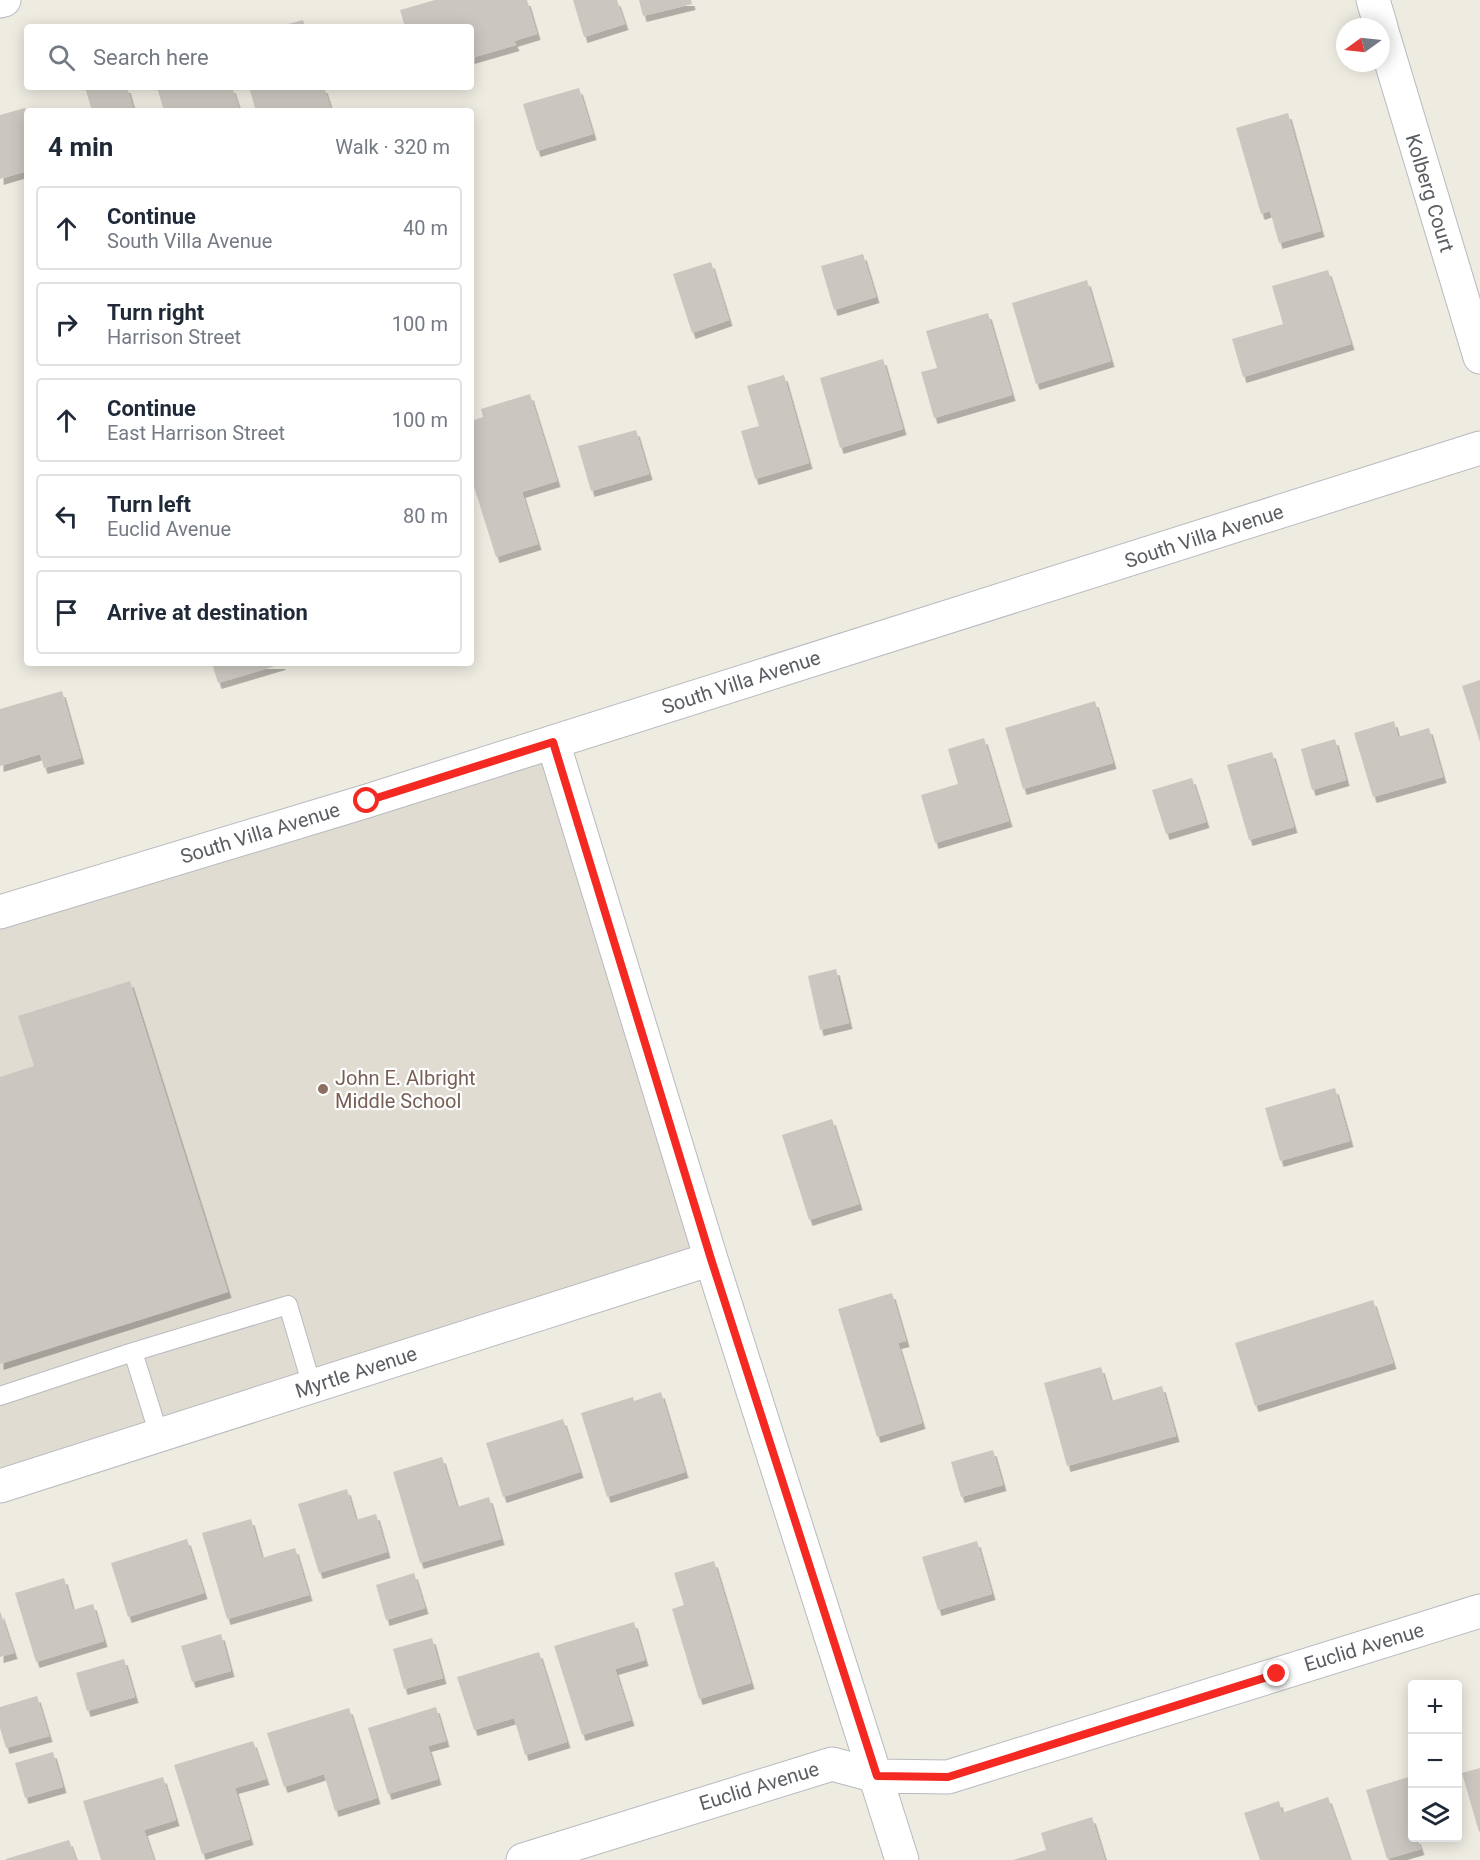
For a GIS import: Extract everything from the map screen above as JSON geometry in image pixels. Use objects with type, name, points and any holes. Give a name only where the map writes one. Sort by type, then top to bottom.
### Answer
[{"type":"street","name":"Kolberg Court","points":[[1373,0],[1378,18]]},
{"type":"street","name":"Kolberg Court","points":[[1390,58],[1480,357]]},
{"type":"street","name":"South Villa Avenue","points":[[0,912],[553,742],[1480,448]]},
{"type":"street","points":[[553,742],[711,1259],[902,1860]]},
{"type":"street","name":"Myrtle Avenue","points":[[1,1482],[159,1435],[711,1259]]},
{"type":"street","name":"Euclid Avenue","points":[[523,1860],[832,1764],[877,1776],[948,1777],[1480,1611]]},
{"type":"lane","points":[[0,1396],[133,1352],[288,1305],[312,1386]]},
{"type":"lane","points":[[133,1352],[159,1435]]},
{"type":"shaded area","name":"John E. Albright Middle School","points":[[548,760],[694,1249],[0,1471],[0,928]]},
{"type":"building","points":[[435,0],[527,0],[537,34],[514,41],[516,45],[474,57],[474,24],[404,24],[400,10]]},
{"type":"building","points":[[573,0],[617,0],[625,24],[584,37]]},
{"type":"building","points":[[639,0],[691,0],[692,4],[643,16]]},
{"type":"building","points":[[303,20],[304,24],[288,24]]},
{"type":"building","points":[[579,88],[593,134],[537,151],[523,104]]},
{"type":"building","points":[[86,90],[128,90],[133,108],[91,108]]},
{"type":"building","points":[[158,90],[233,90],[239,108],[163,108]]},
{"type":"building","points":[[250,90],[325,90],[331,108],[255,108]]},
{"type":"building","points":[[24,108],[24,172],[0,179],[0,115]]},
{"type":"building","points":[[1288,113],[1321,231],[1279,243],[1270,211],[1261,214],[1236,128]]},
{"type":"building","points":[[863,254],[876,297],[834,310],[821,266]]},
{"type":"building","points":[[711,262],[729,320],[692,333],[673,274]]},
{"type":"building","points":[[1328,270],[1351,344],[1243,377],[1232,339],[1283,324],[1272,286]]},
{"type":"building","points":[[1087,280],[1111,361],[1036,384],[1012,303]]},
{"type":"building","points":[[988,313],[1012,395],[934,418],[921,372],[937,368],[926,331]]},
{"type":"building","points":[[883,359],[903,429],[840,448],[820,378]]},
{"type":"building","points":[[784,375],[809,463],[755,479],[741,431],[759,426],[747,386]]},
{"type":"building","points":[[530,394],[557,481],[522,492],[538,544],[496,557],[474,487],[474,420],[483,417],[481,409]]},
{"type":"building","points":[[636,430],[649,474],[591,491],[578,446]]},
{"type":"building","points":[[213,666],[275,666],[218,683]]},
{"type":"building","points":[[1480,680],[1480,742],[1462,686]]},
{"type":"building","points":[[62,691],[81,758],[44,768],[40,754],[0,766],[0,709]]},
{"type":"building","points":[[1095,701],[1113,763],[1023,789],[1005,728]]},
{"type":"building","points":[[1394,721],[1398,737],[1429,728],[1443,777],[1373,797],[1354,733]]},
{"type":"building","points":[[984,738],[1009,821],[935,843],[921,795],[958,784],[948,749]]},
{"type":"building","points":[[1335,739],[1346,780],[1312,790],[1301,749]]},
{"type":"building","points":[[1272,752],[1294,827],[1249,840],[1227,765]]},
{"type":"building","points":[[1192,778],[1206,822],[1166,834],[1152,790]]},
{"type":"building","points":[[836,969],[849,1023],[820,1030],[808,976]]},
{"type":"building","points":[[130,981],[228,1292],[0,1364],[0,1077],[34,1066],[18,1016]]},
{"type":"building","points":[[1335,1088],[1350,1141],[1280,1161],[1265,1108]]},
{"type":"building","points":[[832,1119],[859,1204],[809,1220],[782,1135]]},
{"type":"building","points":[[892,1293],[906,1341],[898,1343],[922,1423],[877,1437],[838,1309]]},
{"type":"building","points":[[1373,1300],[1393,1363],[1255,1406],[1235,1343]]},
{"type":"building","points":[[1101,1367],[1111,1401],[1162,1386],[1176,1436],[1067,1466],[1044,1383]]},
{"type":"building","points":[[661,1392],[685,1472],[607,1497],[581,1413],[633,1397],[634,1401]]},
{"type":"building","points":[[563,1419],[580,1472],[503,1497],[486,1443]]},
{"type":"building","points":[[993,1450],[1003,1485],[961,1497],[951,1462]]},
{"type":"building","points":[[442,1457],[457,1507],[489,1497],[501,1539],[420,1563],[393,1472]]},
{"type":"building","points":[[347,1489],[356,1520],[376,1514],[387,1552],[319,1573],[298,1504]]},
{"type":"building","points":[[251,1519],[262,1558],[295,1548],[309,1595],[227,1619],[202,1533]]},
{"type":"building","points":[[187,1539],[204,1593],[128,1617],[111,1563]]},
{"type":"building","points":[[977,1541],[992,1594],[938,1610],[922,1557]]},
{"type":"building","points":[[714,1561],[751,1683],[699,1699],[672,1609],[684,1605],[674,1573]]},
{"type":"building","points":[[414,1573],[425,1608],[386,1620],[376,1585]]},
{"type":"building","points":[[64,1578],[73,1610],[93,1604],[104,1641],[36,1662],[15,1593]]},
{"type":"building","points":[[0,1611],[14,1653],[0,1657]]},
{"type":"building","points":[[634,1622],[645,1660],[615,1669],[631,1720],[582,1735],[554,1646]]},
{"type":"building","points":[[221,1634],[231,1671],[192,1682],[181,1646]]},
{"type":"building","points":[[432,1638],[443,1678],[404,1689],[393,1649]]},
{"type":"building","points":[[539,1652],[567,1742],[525,1755],[514,1718],[474,1730],[457,1677]]},
{"type":"building","points":[[124,1659],[135,1697],[87,1711],[76,1673]]},
{"type":"building","points":[[37,1696],[49,1736],[6,1748],[0,1728],[0,1707]]},
{"type":"building","points":[[436,1707],[446,1741],[428,1746],[438,1779],[388,1794],[368,1728]]},
{"type":"building","points":[[349,1708],[377,1798],[335,1811],[324,1774],[284,1787],[267,1733]]},
{"type":"building","points":[[253,1741],[266,1779],[235,1788],[250,1839],[202,1854],[174,1765]]},
{"type":"building","points":[[53,1752],[63,1787],[25,1798],[15,1763]]},
{"type":"building","points":[[1480,1768],[1479,1832],[1462,1773]]},
{"type":"building","points":[[163,1777],[176,1820],[144,1830],[154,1860],[101,1860],[83,1801]]},
{"type":"building","points":[[1408,1777],[1408,1842],[1418,1842],[1421,1849],[1387,1859],[1366,1790]]},
{"type":"building","points":[[1328,1797],[1350,1860],[1260,1860],[1244,1813],[1279,1801],[1282,1813]]},
{"type":"building","points":[[1092,1817],[1105,1860],[1013,1860],[1046,1850],[1041,1833]]},
{"type":"building","points":[[69,1840],[76,1860],[6,1860],[6,1859]]},
{"type":"place","name":"John E. Albright Middle School","points":[[323,1089]]},
{"type":"route","points":[[367,801],[553,742],[711,1259],[877,1776],[948,1777],[1277,1674]]}]
